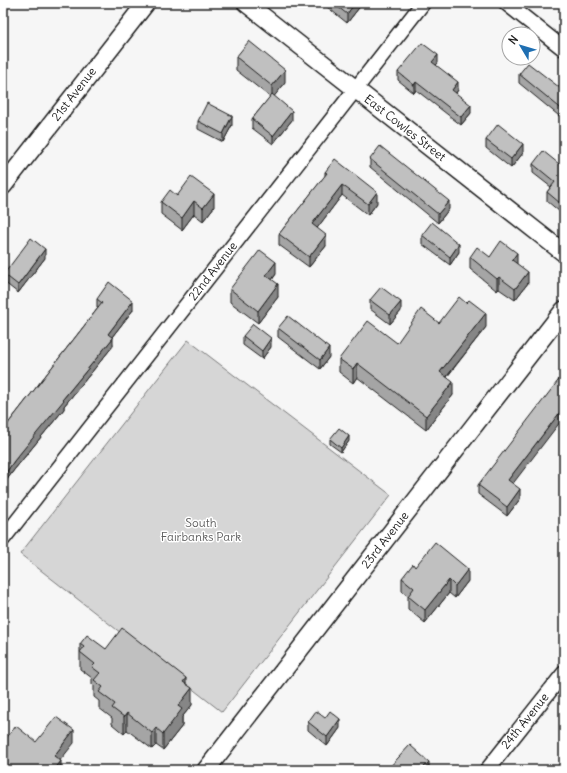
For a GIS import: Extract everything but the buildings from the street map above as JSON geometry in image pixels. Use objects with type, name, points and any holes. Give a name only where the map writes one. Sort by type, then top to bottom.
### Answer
[{"type":"street","name":"21st Avenue","points":[[3,186],[146,3]]},
{"type":"street","name":"East Cowles Street","points":[[246,3],[564,253]]},
{"type":"street","name":"22nd Avenue","points":[[3,539],[423,3]]},
{"type":"street","points":[[506,3],[564,50]]},
{"type":"street","name":"23rd Avenue","points":[[206,770],[564,310]]},
{"type":"street","name":"24th Avenue","points":[[487,770],[564,673]]},
{"type":"green space","name":"South Fairbanks Park","points":[[188,340],[391,495],[222,712],[20,554]]}]
